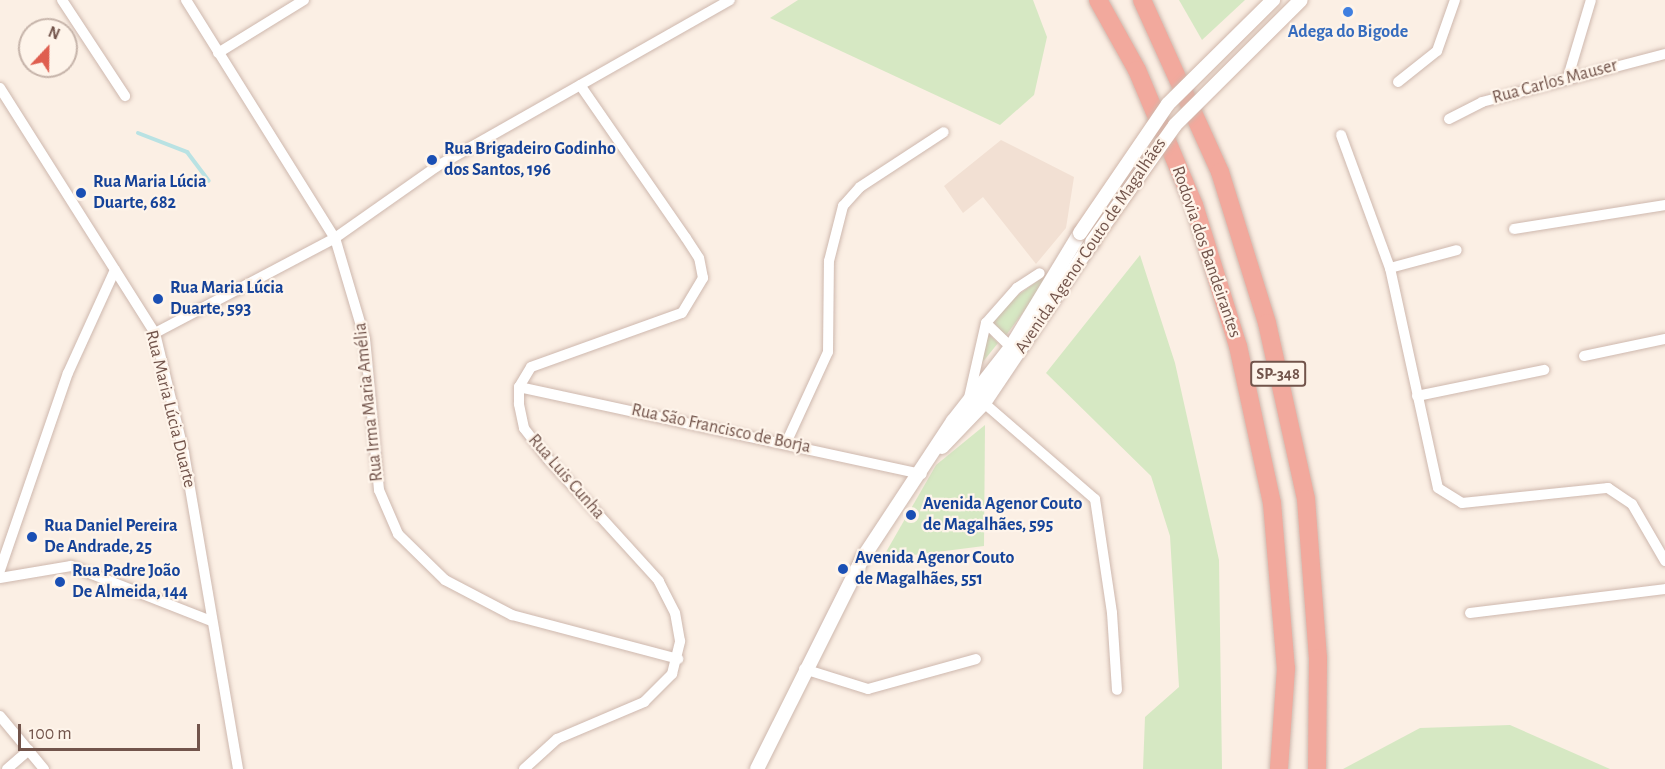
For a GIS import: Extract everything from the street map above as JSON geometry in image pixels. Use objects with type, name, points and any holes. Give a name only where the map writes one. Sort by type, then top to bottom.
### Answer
[{"type":"highway","name":"Rodovia dos Bandeirantes","points":[[1098,0],[1137,70],[1194,205],[1238,346],[1272,503],[1286,668],[1279,769]]},
{"type":"highway","name":"Rodovia dos Bandeirantes","points":[[1142,0],[1220,172],[1269,335],[1306,499],[1318,658],[1317,769]]},
{"type":"street","points":[[62,0],[125,96]]},
{"type":"street","name":"Rua Irma Maria Amélia","points":[[186,0],[335,238],[365,339],[379,490],[398,534],[445,580],[512,615],[678,659]]},
{"type":"street","points":[[218,53],[304,0]]},
{"type":"street","points":[[155,333],[335,238],[436,166],[730,0]]},
{"type":"street","name":"Avenida Agenor Couto de Magalhães","points":[[757,769],[804,669],[862,560],[940,448],[968,402],[1011,347],[1080,233],[1168,104],[1273,0]]},
{"type":"street","name":"Avenida Agenor Couto de Magalhães","points":[[940,448],[984,403],[1092,242],[1175,125],[1301,0]]},
{"type":"street","points":[[1398,82],[1437,51],[1455,0]]},
{"type":"street","points":[[1568,77],[1591,0]]},
{"type":"street","name":"Rua Carlos Mauser","points":[[1449,119],[1482,102],[1568,77],[1665,54]]},
{"type":"street","points":[[519,387],[531,367],[573,347],[682,313],[703,278],[699,258],[580,85]]},
{"type":"street","name":"Rua Maria Lúcia Duarte","points":[[0,88],[155,333],[184,453],[238,769]]},
{"type":"street","points":[[788,441],[828,352],[829,261],[843,206],[860,187],[944,132]]},
{"type":"street","points":[[1341,135],[1390,268],[1431,469],[1449,497],[1485,503],[1608,488],[1632,504],[1665,561]]},
{"type":"street","points":[[1514,229],[1665,205]]},
{"type":"street","points":[[1390,268],[1457,250]]},
{"type":"street","points":[[0,570],[68,373],[115,270]]},
{"type":"street","points":[[968,402],[986,323],[1017,288],[1040,273]]},
{"type":"street","points":[[986,323],[1011,347]]},
{"type":"street","points":[[1584,356],[1665,339]]},
{"type":"street","points":[[1417,396],[1544,370]]},
{"type":"street","name":"Rua São Francisco de Borja","points":[[519,387],[788,441],[922,474]]},
{"type":"street","name":"Rua Luis Cunha","points":[[519,387],[524,428],[659,581],[675,613],[678,659]]},
{"type":"street","points":[[984,403],[1095,499],[1112,613],[1117,690]]},
{"type":"street","points":[[0,578],[70,567],[211,621]]},
{"type":"street","points":[[1470,614],[1665,589]]},
{"type":"street","points":[[524,769],[557,739],[644,702],[663,686],[678,659]]},
{"type":"street","points":[[804,669],[868,689],[976,659]]},
{"type":"street","points":[[0,716],[44,769]]},
{"type":"street","points":[[7,769],[29,750]]},
{"type":"shaded area","points":[[1001,140],[1074,177],[1066,228],[1036,264],[983,197],[963,213],[944,186]]},
{"type":"green space","points":[[798,0],[1033,0],[1047,37],[1034,95],[1000,125],[770,18]]},
{"type":"green space","points":[[1179,0],[1245,0],[1202,40]]},
{"type":"green space","points":[[1140,255],[1175,363],[1219,560],[1222,769],[1143,769],[1145,717],[1179,687],[1170,536],[1151,476],[1046,373]]},
{"type":"green space","points":[[1043,277],[1049,278],[1004,338],[992,325],[1003,306]]},
{"type":"green space","points":[[988,333],[998,343],[982,363]]},
{"type":"green space","points":[[985,425],[984,546],[882,559],[936,465]]},
{"type":"green space","points":[[1510,725],[1610,769],[1343,769],[1420,728]]},
{"type":"waterway","points":[[138,133],[187,152],[209,181]]},
{"type":"place","name":"Adega do Bigode","points":[[1348,12]]},
{"type":"place","name":"Rua Brigadeiro Godinho dos Santos, 196","points":[[432,160]]},
{"type":"place","name":"Rua Maria Lúcia Duarte, 682","points":[[81,193]]},
{"type":"place","name":"Rua Maria Lúcia Duarte, 593","points":[[158,299]]},
{"type":"place","name":"Avenida Agenor Couto de Magalhães, 595","points":[[911,515]]},
{"type":"place","name":"Rua Daniel Pereira De Andrade, 25","points":[[32,537]]},
{"type":"place","name":"Avenida Agenor Couto de Magalhães, 551","points":[[843,569]]},
{"type":"place","name":"Rua Padre João De Almeida, 144","points":[[60,582]]}]
